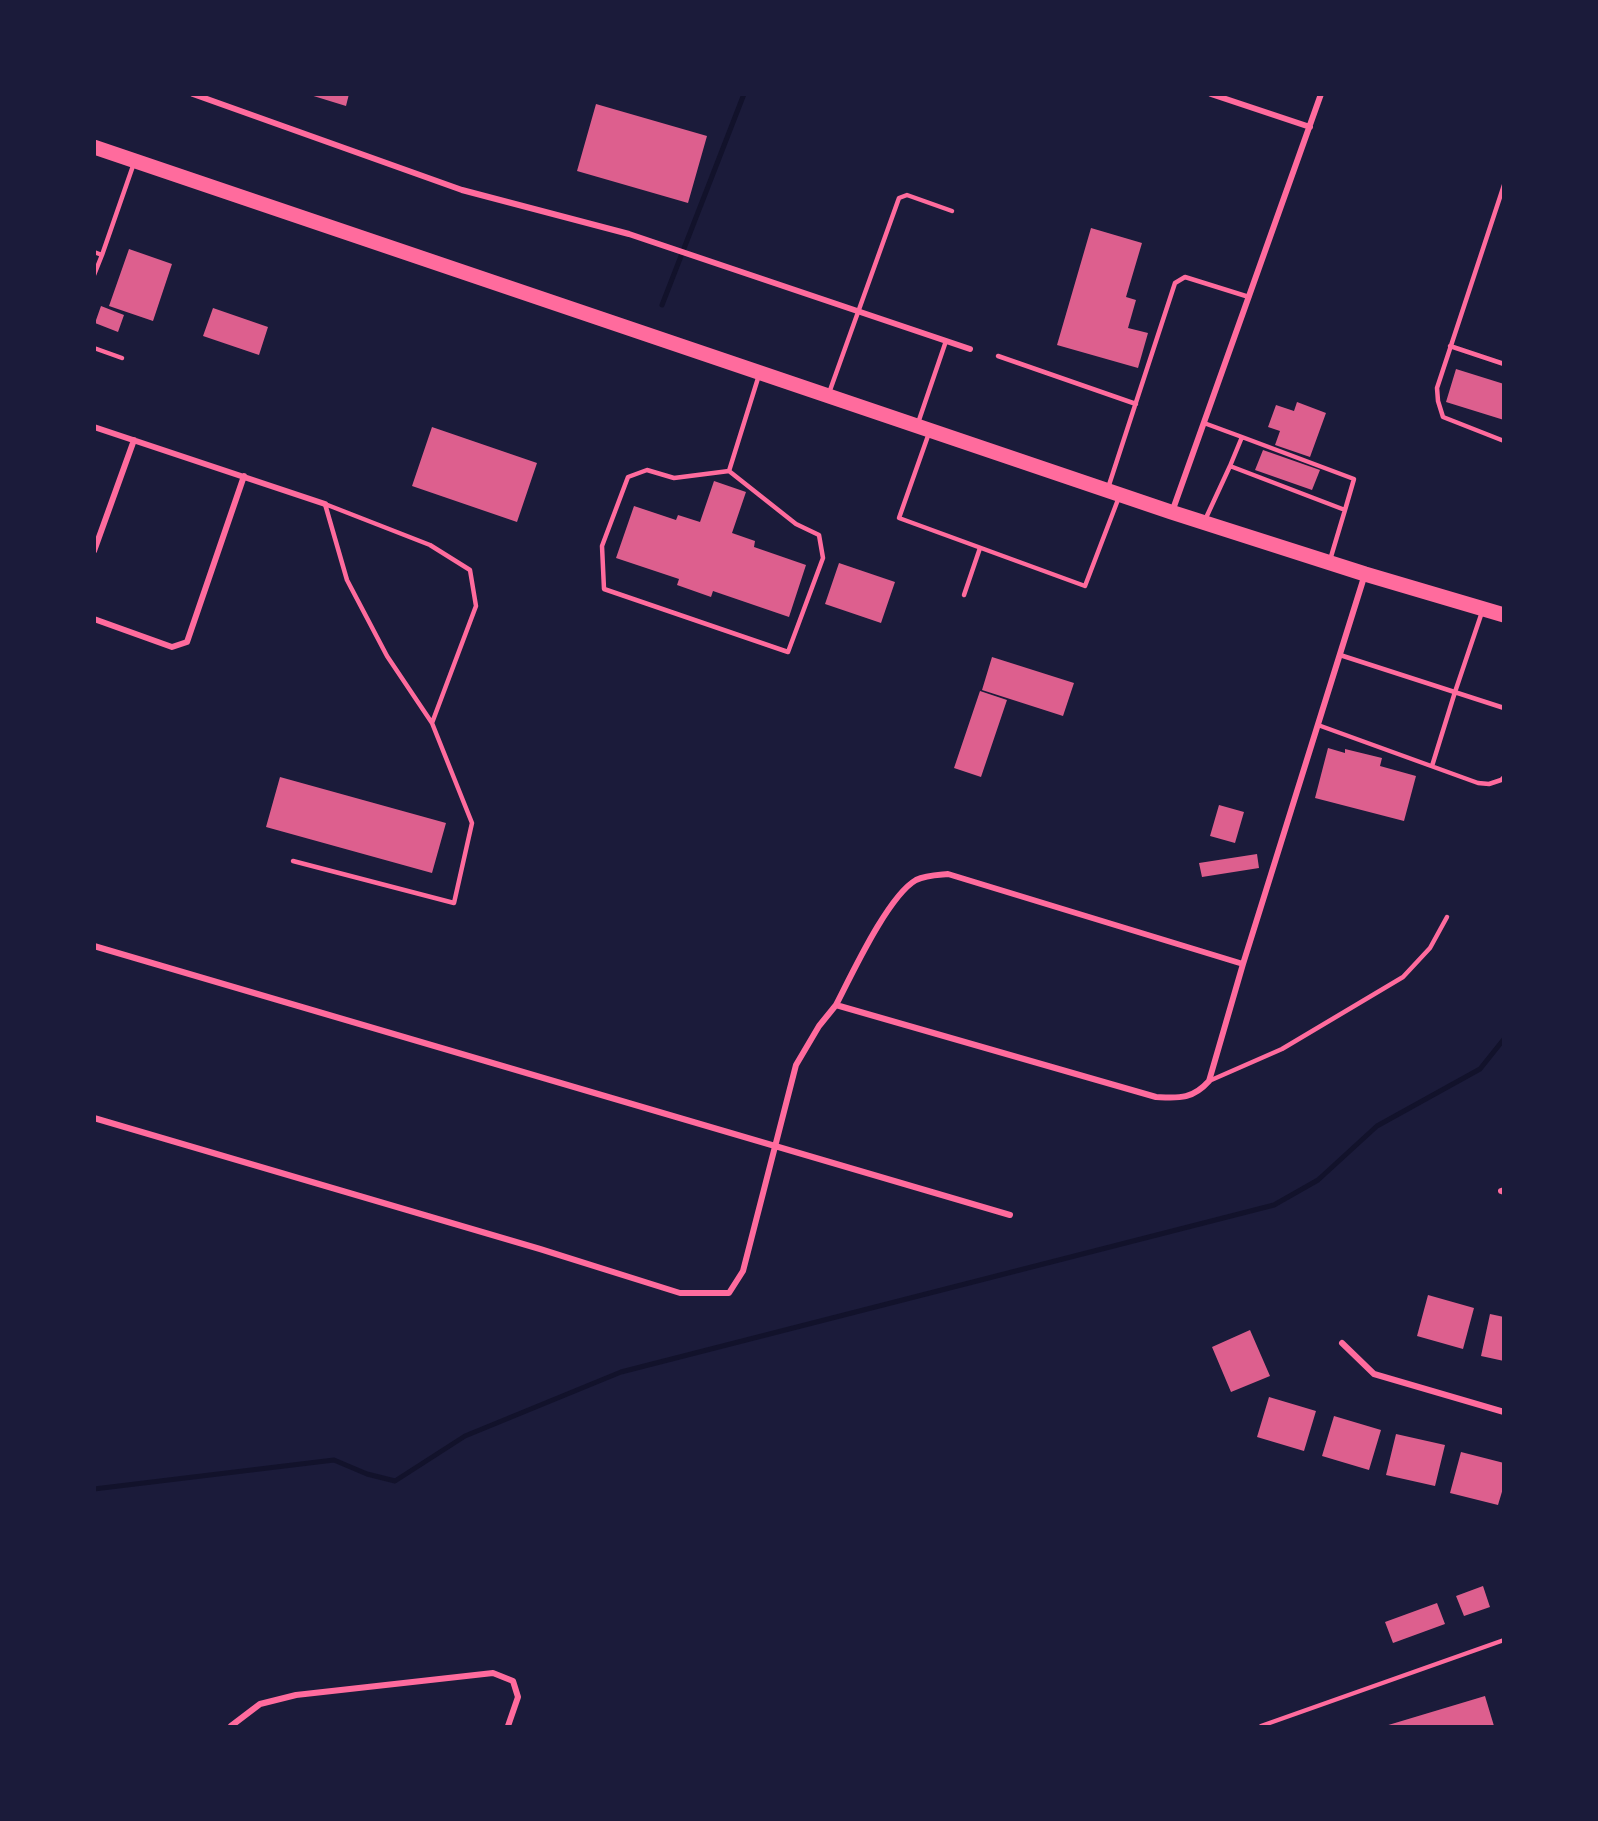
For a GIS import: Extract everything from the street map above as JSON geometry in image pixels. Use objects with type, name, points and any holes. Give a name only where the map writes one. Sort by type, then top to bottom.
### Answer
[{"type":"main road","points":[[94,147],[1114,493],[1365,574],[1503,615]]},
{"type":"street","points":[[193,94],[462,190],[629,234],[970,349]]},
{"type":"street","points":[[1211,94],[1310,127]]},
{"type":"street","points":[[1172,512],[1321,94]]},
{"type":"street","points":[[94,427],[325,504]]},
{"type":"street","points":[[94,551],[134,440]]},
{"type":"street","points":[[94,619],[172,647],[187,642],[244,476]]},
{"type":"street","points":[[836,1005],[1156,1097],[1182,1099],[1202,1089],[1209,1081],[1243,964],[1365,574]]},
{"type":"street","points":[[94,1118],[540,1249],[680,1293],[729,1293],[744,1271],[796,1065],[819,1026],[836,1005],[866,946],[896,899],[911,884],[930,875],[948,874],[1243,964]]},
{"type":"street","points":[[94,946],[775,1148],[1010,1215]]},
{"type":"street","points":[[1342,1344],[1374,1374],[1503,1412]]},
{"type":"street","points":[[231,1726],[260,1704],[296,1695],[493,1673],[513,1681],[518,1697],[508,1726]]},
{"type":"lane","points":[[94,275],[135,161]]},
{"type":"lane","points":[[1503,188],[1437,388],[1438,402],[1443,417],[1503,441]]},
{"type":"lane","points":[[828,395],[899,198],[907,195],[952,211]]},
{"type":"lane","points":[[94,252],[102,255]]},
{"type":"lane","points":[[946,340],[899,518],[1085,586],[1114,493],[1136,404],[1175,283],[1185,277],[1249,297]]},
{"type":"lane","points":[[1450,346],[1503,364]]},
{"type":"lane","points":[[94,348],[122,358]]},
{"type":"lane","points":[[998,356],[1136,404]]},
{"type":"lane","points":[[729,471],[760,372]]},
{"type":"lane","points":[[1204,423],[1354,478],[1330,562]]},
{"type":"lane","points":[[1204,522],[1242,437]]},
{"type":"lane","points":[[1230,466],[1345,510]]},
{"type":"lane","points":[[647,470],[674,478],[729,471],[796,524],[819,536],[823,558],[788,652],[604,589],[602,546],[628,477],[647,470]]},
{"type":"lane","points":[[325,504],[430,545],[470,570],[476,606],[432,723]]},
{"type":"lane","points":[[293,861],[454,903],[472,823],[432,723],[387,656],[347,580],[325,504]]},
{"type":"lane","points":[[964,595],[980,548]]},
{"type":"lane","points":[[1432,766],[1483,609]]},
{"type":"lane","points":[[1340,655],[1503,708]]},
{"type":"lane","points":[[1318,724],[1478,783],[1489,784],[1503,777]]},
{"type":"lane","points":[[1209,1081],[1282,1049],[1403,977],[1430,948],[1447,917]]},
{"type":"lane","points":[[1261,1726],[1503,1640]]},
{"type":"building","points":[[307,94],[349,94],[346,106]]},
{"type":"building","points":[[596,104],[707,136],[688,203],[577,171]]},
{"type":"building","points":[[1091,228],[1142,243],[1126,297],[1136,300],[1128,328],[1148,333],[1138,368],[1057,345]]},
{"type":"building","points":[[129,249],[172,264],[153,321],[109,306]]},
{"type":"building","points":[[101,306],[124,315],[118,332],[95,323]]},
{"type":"building","points":[[213,308],[268,327],[259,355],[203,336]]},
{"type":"building","points":[[1456,369],[1504,384],[1504,420],[1446,402]]},
{"type":"building","points":[[1297,402],[1326,413],[1310,457],[1275,445],[1280,431],[1268,427],[1276,405],[1294,411]]},
{"type":"building","points":[[432,427],[537,463],[517,522],[412,486]]},
{"type":"building","points":[[1263,450],[1320,470],[1312,490],[1255,470]]},
{"type":"building","points":[[714,481],[746,492],[732,533],[755,541],[754,547],[806,565],[789,617],[713,591],[711,597],[677,585],[679,579],[616,558],[634,506],[676,520],[678,515],[700,522]]},
{"type":"building","points":[[839,563],[895,582],[881,623],[825,604]]},
{"type":"building","points":[[992,657],[1074,683],[1063,716],[982,690]]},
{"type":"building","points":[[980,691],[1007,700],[981,777],[954,768]]},
{"type":"building","points":[[1328,748],[1345,753],[1345,749],[1382,758],[1380,766],[1416,776],[1404,821],[1315,798]]},
{"type":"building","points":[[280,777],[446,823],[432,873],[266,827]]},
{"type":"building","points":[[1219,805],[1244,812],[1235,843],[1210,836]]},
{"type":"building","points":[[1257,854],[1259,868],[1202,877],[1199,863]]},
{"type":"building","points":[[1428,1295],[1474,1308],[1463,1349],[1417,1336]]},
{"type":"building","points":[[1490,1314],[1504,1317],[1504,1361],[1481,1356]]},
{"type":"building","points":[[1250,1330],[1270,1376],[1231,1392],[1212,1347]]},
{"type":"building","points":[[1269,1397],[1316,1411],[1304,1451],[1257,1437]]},
{"type":"building","points":[[1334,1416],[1381,1430],[1369,1470],[1322,1456]]},
{"type":"building","points":[[1396,1434],[1445,1445],[1435,1486],[1386,1475]]},
{"type":"building","points":[[1461,1452],[1504,1463],[1504,1485],[1498,1505],[1450,1493]]},
{"type":"building","points":[[1483,1586],[1490,1607],[1464,1616],[1456,1596]]},
{"type":"building","points":[[1437,1603],[1445,1624],[1393,1643],[1385,1622]]},
{"type":"building","points":[[1485,1696],[1494,1726],[1385,1726]]},
{"type":"waterway","points":[[662,305],[744,94]]},
{"type":"waterway","points":[[94,1489],[334,1460],[367,1474],[395,1481],[465,1436],[621,1372],[1274,1205],[1318,1180],[1377,1126],[1480,1069],[1504,1039]]}]
